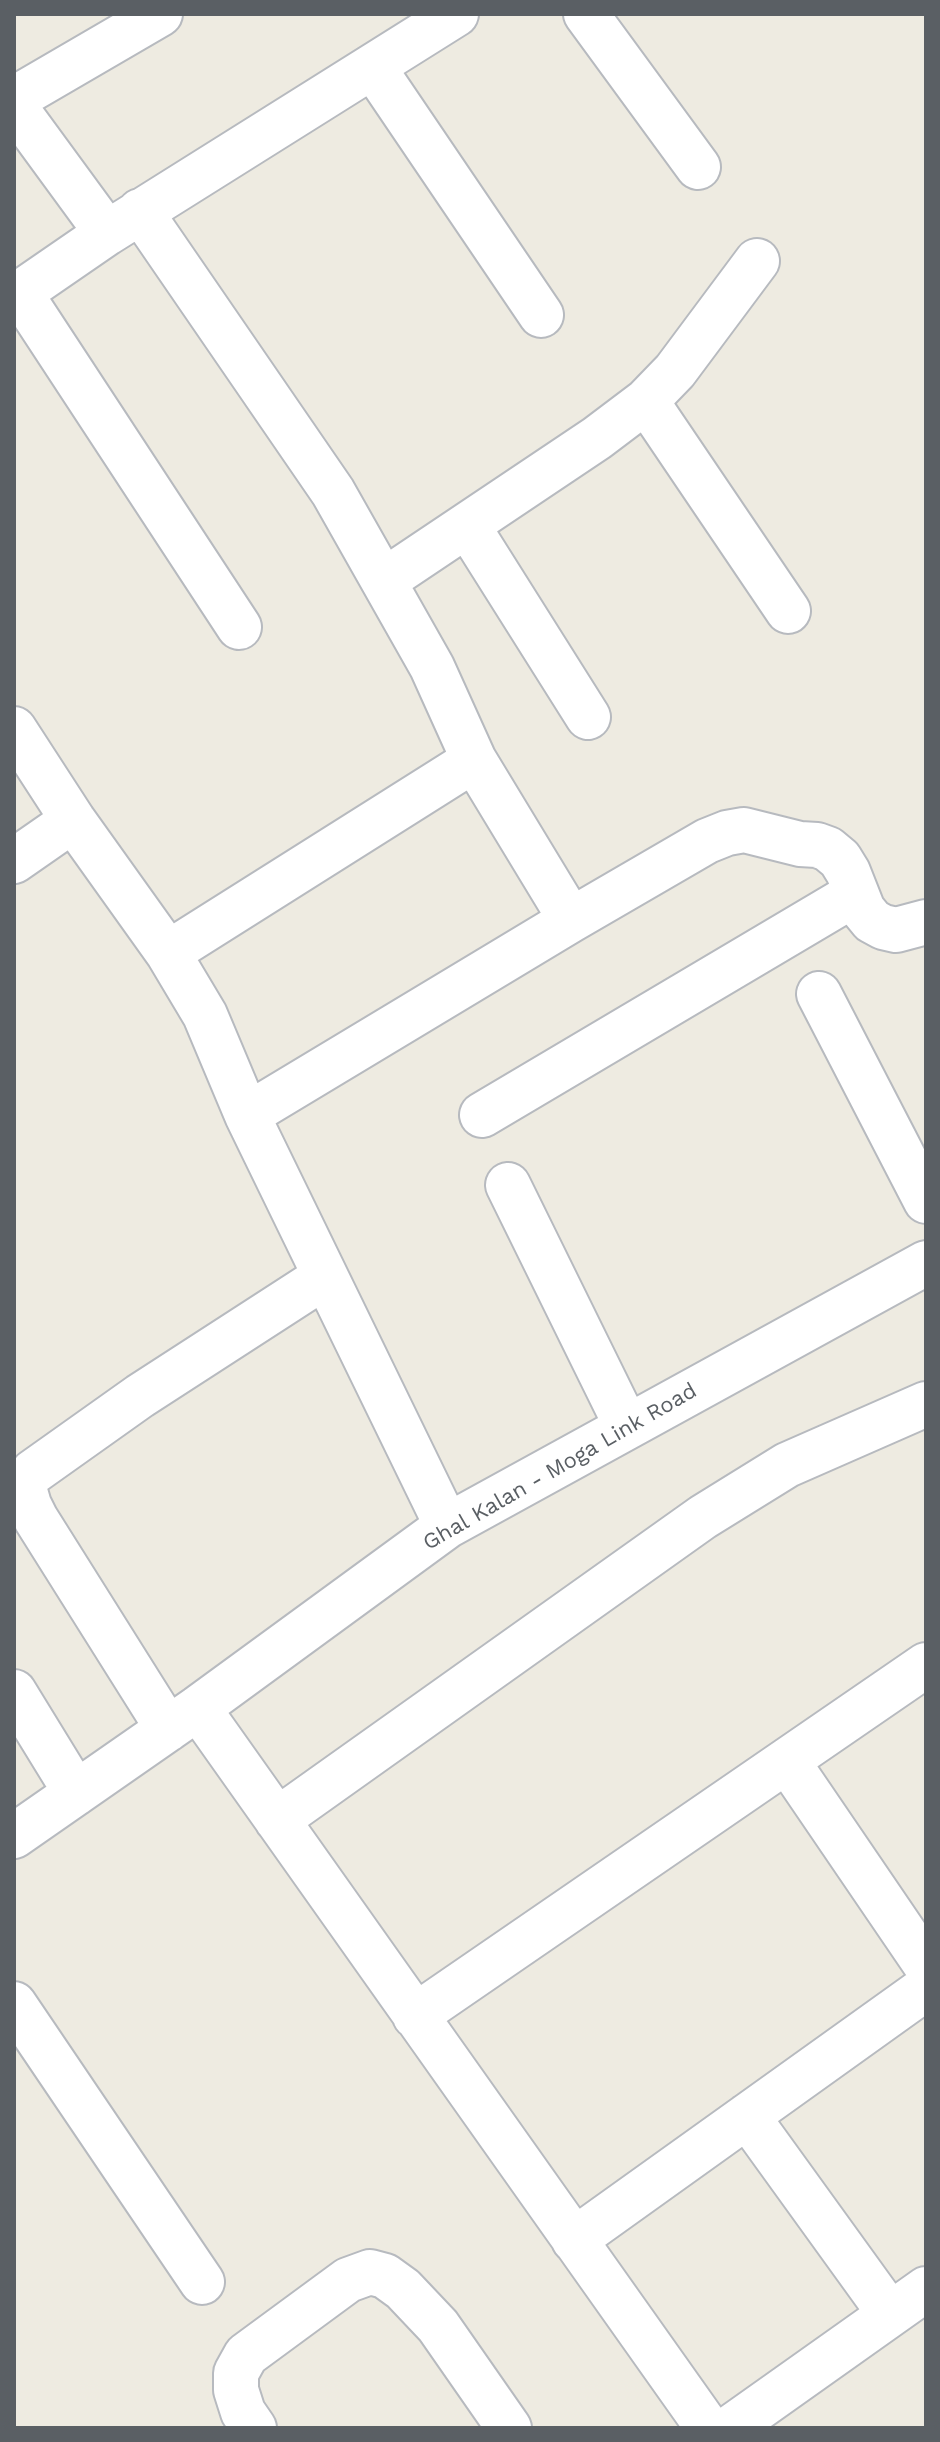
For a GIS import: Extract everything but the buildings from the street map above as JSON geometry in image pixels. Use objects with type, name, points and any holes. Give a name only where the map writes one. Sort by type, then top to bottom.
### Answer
[{"type":"street","points":[[14,99],[160,14]]},
{"type":"street","points":[[239,627],[17,295],[124,222],[456,14]]},
{"type":"street","points":[[586,14],[698,167]]},
{"type":"street","points":[[373,67],[541,315]]},
{"type":"street","points":[[14,106],[124,222],[333,492],[432,667],[474,760],[571,920]]},
{"type":"street","points":[[385,580],[597,438],[646,401],[675,371],[757,261]]},
{"type":"street","points":[[646,401],[788,611]]},
{"type":"street","points":[[467,525],[588,717]]},
{"type":"street","points":[[14,729],[73,820],[168,953],[205,1015],[247,1115],[447,1526]]},
{"type":"street","points":[[168,953],[474,760]]},
{"type":"street","points":[[14,861],[73,820]]},
{"type":"street","points":[[247,1115],[571,920],[707,841],[727,833],[744,830],[828,849],[840,859],[848,872],[855,894],[872,921],[896,930],[926,922]]},
{"type":"street","points":[[482,1115],[855,894]]},
{"type":"street","points":[[819,994],[926,1201]]},
{"type":"street","points":[[508,1185],[627,1427]]},
{"type":"street","name":"Ghal Kalan - Moga Link Road","points":[[14,1836],[183,1719],[447,1526],[926,1263]]},
{"type":"street","points":[[324,1277],[140,1396],[33,1472],[25,1481],[25,1491],[36,1519],[183,1719],[277,1820],[708,2428]]},
{"type":"street","points":[[277,1820],[703,1517],[787,1465],[926,1404]]},
{"type":"street","points":[[415,2016],[926,1665]]},
{"type":"street","points":[[14,1692],[76,1793]]},
{"type":"street","points":[[787,1761],[926,1965]]},
{"type":"street","points":[[574,2240],[926,1988]]},
{"type":"street","points":[[14,2004],[202,2282]]},
{"type":"street","points":[[747,2116],[890,2314]]},
{"type":"street","points":[[254,2428],[243,2412],[236,2390],[236,2373],[246,2355],[348,2280],[370,2272],[385,2276],[403,2289],[438,2326],[509,2428]]},
{"type":"street","points":[[730,2428],[926,2289]]}]
